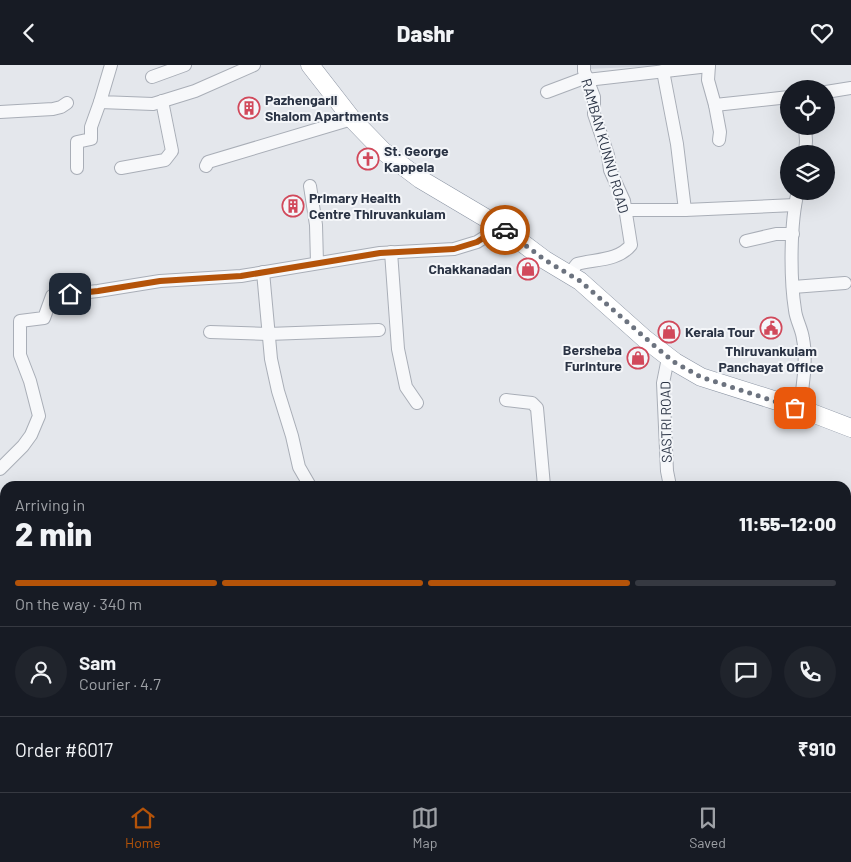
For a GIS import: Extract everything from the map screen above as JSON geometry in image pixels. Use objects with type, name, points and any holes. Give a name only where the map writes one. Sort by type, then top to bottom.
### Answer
[{"type":"highway","points":[[310,65],[352,119],[382,151],[420,179],[500,227],[545,260],[592,290],[645,339],[668,357],[701,377],[799,408],[851,428]]},
{"type":"street","points":[[152,77],[185,65]]},
{"type":"street","points":[[100,102],[153,104],[195,91],[254,65]]},
{"type":"street","points":[[547,92],[586,74],[664,71],[709,65],[708,79],[720,132],[719,140]]},
{"type":"street","points":[[77,168],[77,142],[91,139],[91,127],[110,68]]},
{"type":"street","points":[[664,71],[677,144],[685,210]]},
{"type":"street","name":"RAMBAN KUNNU ROAD","points":[[569,274],[577,264],[610,259],[627,250],[631,245],[624,201],[610,170],[608,155],[594,114],[594,97],[586,74]]},
{"type":"street","points":[[835,91],[851,88]]},
{"type":"street","points":[[715,105],[780,98]]},
{"type":"street","points":[[121,168],[165,160],[172,151],[162,101]]},
{"type":"street","points":[[0,112],[53,109],[68,103]]},
{"type":"street","points":[[206,166],[208,162],[352,119]]},
{"type":"street","points":[[310,186],[316,225],[316,263]]},
{"type":"street","points":[[796,200],[792,287],[795,312],[804,340],[804,388],[799,408]]},
{"type":"street","points":[[625,210],[685,210],[795,205]]},
{"type":"street","points":[[0,469],[23,446],[31,435],[39,416],[30,381],[20,355],[20,321],[44,318],[52,297],[160,281],[241,276],[391,252],[454,249],[477,242],[500,227]]},
{"type":"street","points":[[746,241],[776,234],[793,235]]},
{"type":"street","points":[[391,252],[398,349],[406,387],[417,403]]},
{"type":"street","points":[[263,272],[271,359],[299,467],[307,481]]},
{"type":"street","points":[[792,287],[845,283]]},
{"type":"street","points":[[210,332],[268,334],[379,330]]},
{"type":"street","name":"SASTRI ROAD","points":[[668,357],[663,383],[669,481]]},
{"type":"street","points":[[506,399],[532,403],[537,408],[544,481]]},
{"type":"shaded area","points":[[587,65],[684,65],[586,69]]},
{"type":"way so far","points":[[505,230],[545,260],[592,290],[645,339],[687,370],[746,393],[795,408]]},
{"type":"place","name":"Pazhengaril Shalom Apartments","points":[[249,108]]},
{"type":"place","name":"St. George Kappela","points":[[368,159]]},
{"type":"place","name":"Primary Health Centre Thiruvankulam","points":[[293,206]]},
{"type":"place","name":"Chakkanadan","points":[[528,269]]},
{"type":"place","name":"Thiruvankulam Panchayat Office","points":[[771,328]]},
{"type":"place","name":"Kerala Tour","points":[[669,332]]},
{"type":"place","name":"Bersheba Furinture","points":[[638,358]]},
{"type":"route","points":[[70,294],[160,281],[241,276],[380,253],[454,249],[477,242],[500,227],[505,230]]}]
